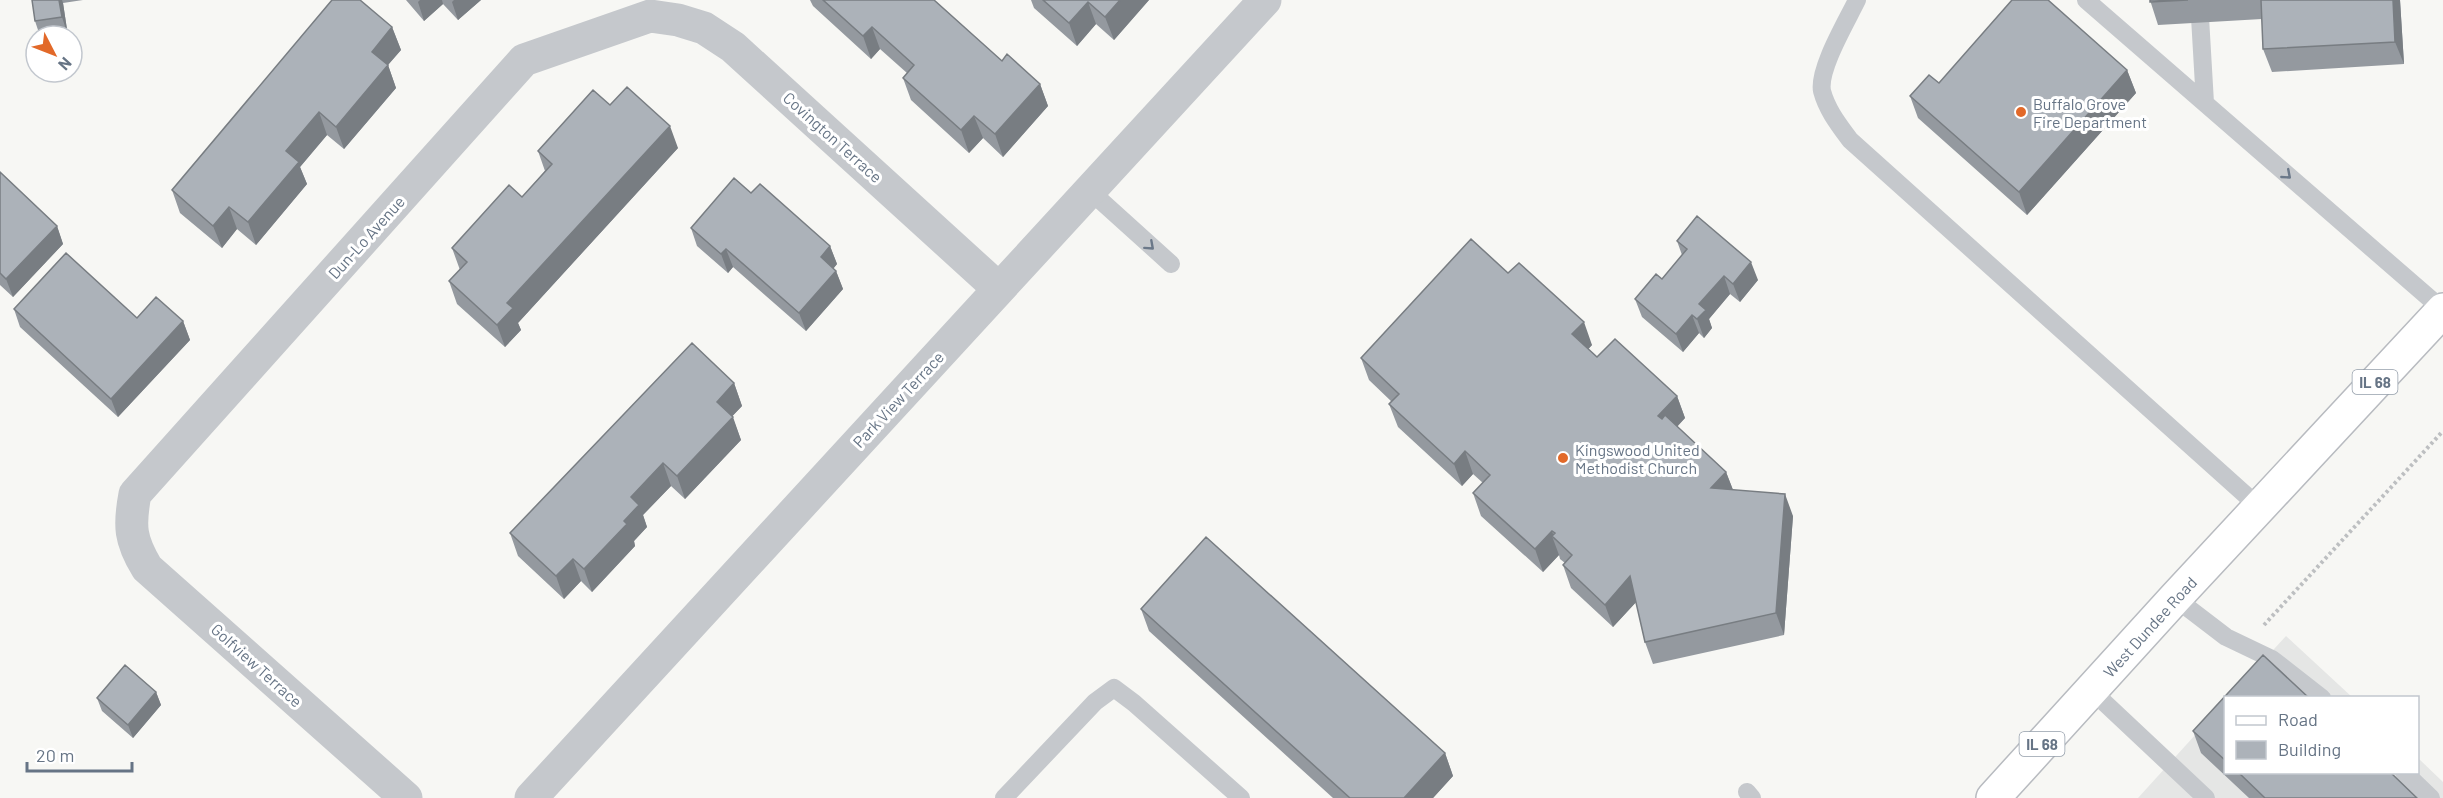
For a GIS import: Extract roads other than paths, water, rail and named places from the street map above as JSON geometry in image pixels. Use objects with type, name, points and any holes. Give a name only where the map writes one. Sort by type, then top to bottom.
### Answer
[{"type":"main road","name":"West Dundee Road","points":[[1993,798],[2307,454],[2443,310]]},
{"type":"street","name":"Park View Terrace","points":[[531,798],[1265,0]]},
{"type":"street","name":"Covington Terrace","points":[[650,16],[678,20],[704,28],[733,47],[999,288]]},
{"type":"street","name":"Dun-Lo Avenue","points":[[130,519],[135,494],[524,60],[650,16]]},
{"type":"street","name":"Golfview Terrace","points":[[130,519],[135,548],[147,568],[406,798]]},
{"type":"lane","points":[[1857,0],[1827,62],[1822,89],[1830,112],[1850,140],[2259,507]]},
{"type":"lane","points":[[2086,0],[2443,310]]},
{"type":"lane","points":[[2199,0],[2205,103]]},
{"type":"lane","points":[[1089,190],[1171,264]]},
{"type":"lane","points":[[2175,598],[2226,637],[2272,659],[2319,696]]},
{"type":"lane","points":[[1004,798],[1095,702],[1114,688],[1134,702],[1241,798]]},
{"type":"lane","points":[[2091,690],[2206,798]]},
{"type":"lane","points":[[2406,774],[2431,798]]},
{"type":"place","name":"Buffalo Grove Fire Department","points":[[2021,112]]},
{"type":"place","name":"Kingswood United Methodist Church","points":[[1563,458]]}]
